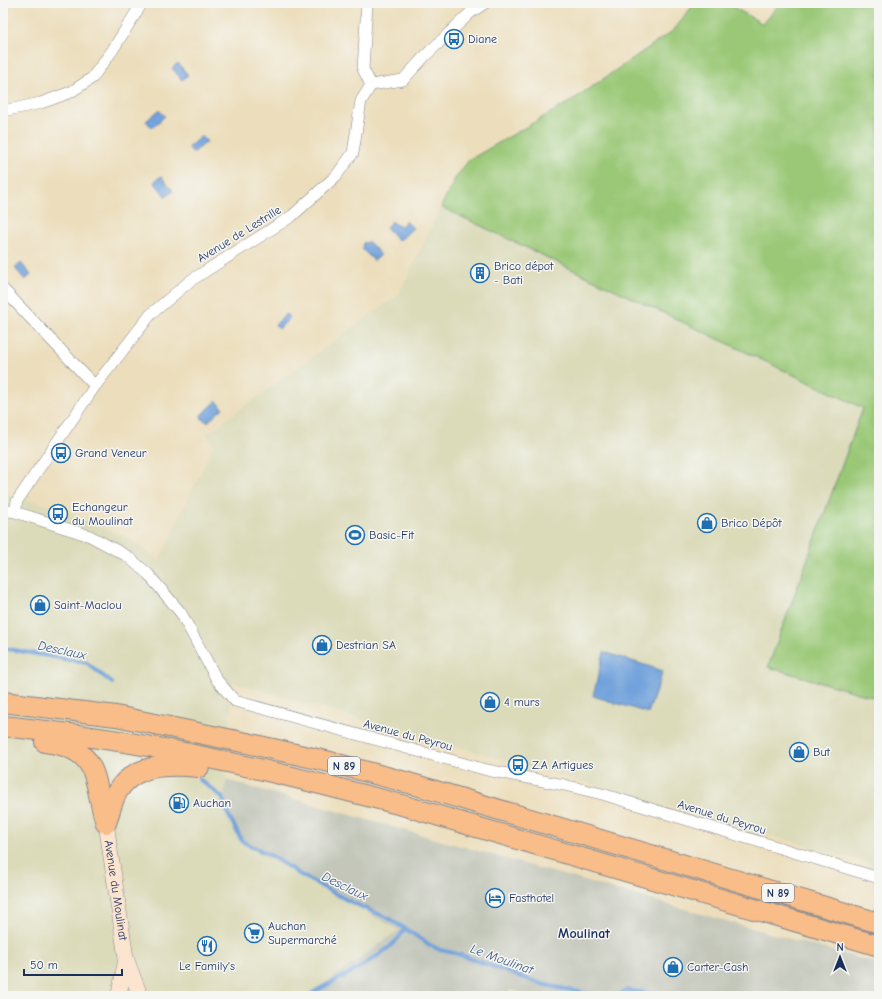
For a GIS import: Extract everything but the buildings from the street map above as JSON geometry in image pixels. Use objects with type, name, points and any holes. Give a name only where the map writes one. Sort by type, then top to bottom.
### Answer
[{"type":"highway","points":[[3,692],[137,711],[204,726],[247,743]]},
{"type":"highway","name":"N 89","points":[[3,702],[116,716],[247,743],[326,762],[409,783],[879,923]]},
{"type":"highway","name":"N 89","points":[[3,726],[135,744],[204,757],[402,805],[879,946]]},
{"type":"highway","points":[[3,737],[55,743],[83,755],[89,763],[96,780],[100,805],[106,823]]},
{"type":"highway","points":[[106,823],[115,796],[122,784],[141,771],[152,767],[167,765],[265,771]]},
{"type":"street","points":[[3,111],[41,102],[71,92],[92,78],[112,51],[142,3]]},
{"type":"street","points":[[366,3],[363,69],[371,85],[403,80],[423,58],[470,13],[486,3]]},
{"type":"street","name":"Avenue de Lestrille","points":[[15,512],[17,501],[20,496],[95,386],[150,314],[190,281],[292,216],[336,176],[353,153],[361,101],[371,85]]},
{"type":"street","points":[[3,289],[95,386]]},
{"type":"street","name":"Avenue du Peyrou","points":[[3,510],[15,512],[90,536],[127,556],[148,574],[181,613],[217,680],[236,701],[487,770],[602,794],[879,878]]},
{"type":"street","name":"Avenue du Moulinat","points":[[106,823],[126,958],[143,993]]},
{"type":"street","name":"Avenue du Moulinat","points":[[118,995],[126,958]]},
{"type":"street","points":[[118,995],[125,990],[143,993]]},
{"type":"shaded area","points":[[441,207],[863,408],[768,667],[879,699],[879,866],[233,683],[224,802],[243,845],[399,930],[307,996],[3,996],[3,494],[46,505],[127,537],[159,561],[214,444],[206,434],[399,294]]},
{"type":"shaded area","points":[[226,780],[879,964],[879,996],[532,996],[510,990],[507,996],[307,996],[399,930],[243,845],[224,802]]},
{"type":"green space","points":[[695,3],[726,3],[763,24],[780,3],[879,3],[879,699],[768,667],[863,408],[441,207],[454,180],[469,160],[571,101],[674,30]]},
{"type":"water","points":[[178,63],[188,75],[182,80],[172,68]]},
{"type":"water","points":[[159,110],[165,116],[152,128],[146,121]]},
{"type":"water","points":[[202,136],[207,142],[193,153],[188,147]]},
{"type":"water","points":[[161,176],[173,191],[166,197],[154,182]]},
{"type":"water","points":[[392,221],[396,225],[401,226],[406,221],[413,228],[399,241],[386,227]]},
{"type":"water","points":[[369,242],[381,255],[374,261],[362,249],[363,243]]},
{"type":"water","points":[[21,263],[31,275],[25,280],[15,268]]},
{"type":"water","points":[[286,314],[290,318],[279,329],[275,325]]},
{"type":"water","points":[[217,401],[223,408],[208,422],[202,419],[201,415]]},
{"type":"water","points":[[604,652],[663,671],[648,713],[593,696]]},
{"type":"waterway","name":"Desclaux","points":[[3,648],[87,663],[112,683]]},
{"type":"waterway","name":"Desclaux","points":[[199,779],[222,797],[228,814],[242,841],[274,857],[299,874],[330,891],[386,917],[404,928],[401,935],[394,943],[373,959],[309,996]]},
{"type":"waterway","name":"Le Moulinat","points":[[404,928],[440,950],[458,954],[541,984],[598,996]]},
{"type":"waterway","name":"Le Moulinat","points":[[618,996],[627,990],[663,996]]},
{"type":"place","name":"Diane","points":[[454,39]]},
{"type":"place","name":"Brico dépot - Bati","points":[[480,273]]},
{"type":"place","name":"Grand Veneur","points":[[61,453]]},
{"type":"place","name":"Echangeur du Moulinat","points":[[58,514]]},
{"type":"place","name":"Brico Dépôt","points":[[707,523]]},
{"type":"place","name":"Basic-Fit","points":[[355,535]]},
{"type":"place","name":"Saint-Maclou","points":[[40,605]]},
{"type":"place","name":"Destrian SA","points":[[322,645]]},
{"type":"place","name":"4 murs","points":[[490,702]]},
{"type":"place","name":"But","points":[[799,752]]},
{"type":"place","name":"Z.A Artigues","points":[[518,765]]},
{"type":"place","name":"Auchan","points":[[179,803]]},
{"type":"place","name":"Fasthotel","points":[[495,898]]},
{"type":"place","name":"Auchan Supermarché","points":[[254,933]]},
{"type":"place","name":"Le Family's","points":[[207,946]]},
{"type":"place","name":"Carter-Cash","points":[[673,967]]},
{"type":"district","name":"Moulinat","points":[[584,933]]}]
